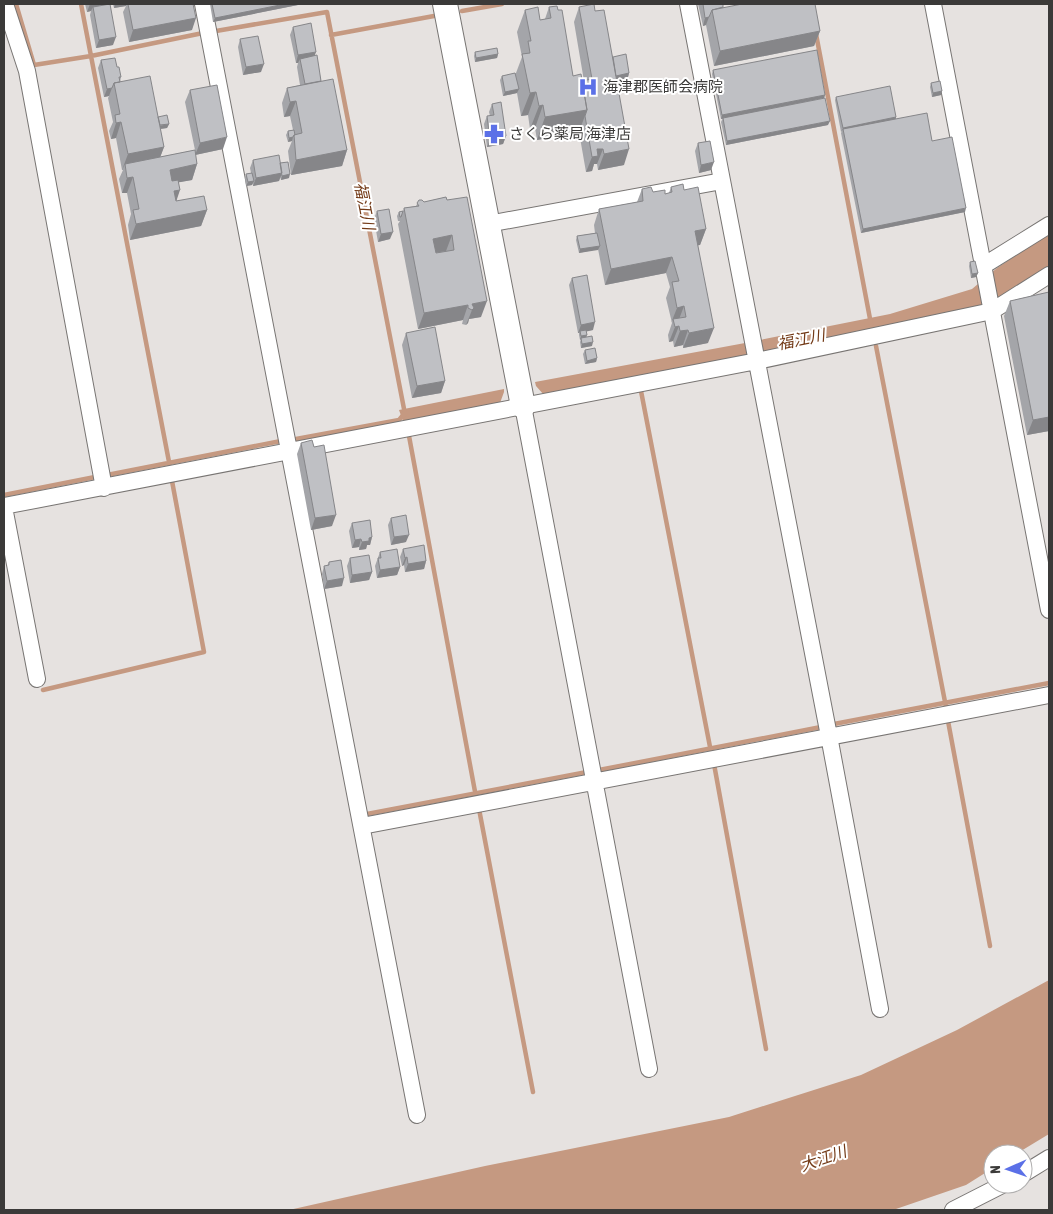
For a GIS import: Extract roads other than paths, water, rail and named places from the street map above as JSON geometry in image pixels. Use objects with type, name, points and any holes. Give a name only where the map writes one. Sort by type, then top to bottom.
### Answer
[{"type":"street","points":[[5,4],[26,71],[104,488]]},
{"type":"street","points":[[203,4],[417,1115]]},
{"type":"street","points":[[445,4],[524,406],[650,1069]]},
{"type":"street","points":[[688,4],[880,1009]]},
{"type":"street","points":[[933,4],[1049,610]]},
{"type":"street","points":[[488,224],[722,181]]},
{"type":"street","points":[[984,269],[1049,225]]},
{"type":"street","points":[[37,679],[4,507],[524,406],[755,353],[991,307],[1049,275]]},
{"type":"street","points":[[362,826],[1049,695]]},
{"type":"street","points":[[1033,1168],[1049,1158]]},
{"type":"street","points":[[953,1210],[984,1194]]},
{"type":"water","points":[[1049,233],[1049,266],[999,297],[974,308],[825,340],[544,395],[536,386],[535,382],[890,314],[972,289],[997,268]]},
{"type":"water","points":[[504,389],[500,403],[403,421],[399,410]]},
{"type":"water","name":"大江川","points":[[1049,980],[1049,1134],[1032,1144],[983,1144],[983,1174],[966,1185],[896,1209],[289,1210],[485,1166],[729,1117],[861,1075],[957,1030]]},
{"type":"waterway","name":"福江川","points":[[16,4],[34,65],[91,56],[203,33]]},
{"type":"waterway","points":[[81,4],[170,467]]},
{"type":"waterway","points":[[462,11],[502,4]]},
{"type":"waterway","name":"福江川","points":[[216,31],[327,12],[405,414]]},
{"type":"waterway","points":[[331,35],[434,16]]},
{"type":"waterway","points":[[816,34],[871,324]]},
{"type":"waterway","points":[[876,346],[946,707]]},
{"type":"waterway","points":[[641,391],[711,752]]},
{"type":"waterway","points":[[296,439],[399,420],[404,414]]},
{"type":"waterway","points":[[409,436],[476,797]]},
{"type":"waterway","points":[[107,475],[281,441]]},
{"type":"waterway","points":[[4,495],[95,477]]},
{"type":"waterway","points":[[43,690],[204,652],[172,481]]},
{"type":"waterway","points":[[834,724],[1049,683]]},
{"type":"waterway","points":[[948,721],[990,946]]},
{"type":"waterway","points":[[599,770],[821,727]]},
{"type":"waterway","points":[[714,764],[766,1049]]},
{"type":"waterway","points":[[367,814],[587,772]]},
{"type":"waterway","points":[[479,809],[533,1092]]},
{"type":"place","name":"海津郡医師会病院","points":[[588,87]]},
{"type":"place","name":"さくら薬局 海津店","points":[[494,134]]}]
